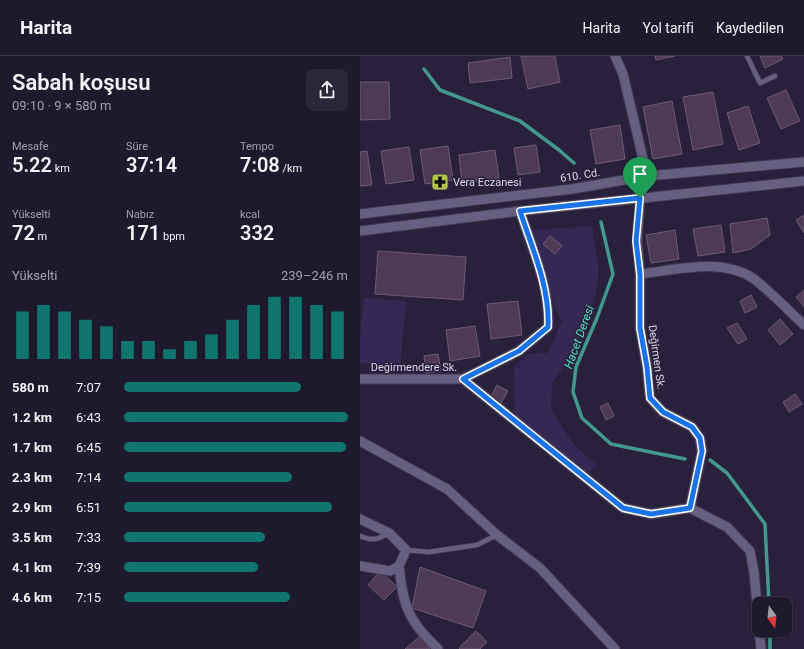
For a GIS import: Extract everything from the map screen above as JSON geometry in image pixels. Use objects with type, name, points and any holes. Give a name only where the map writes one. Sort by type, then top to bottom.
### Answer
[{"type":"street","points":[[615,56],[624,74],[647,176]]},
{"type":"street","name":"610. Cd.","points":[[360,214],[572,189],[647,176],[804,162]]},
{"type":"street","name":"Değirmen Sk.","points":[[647,176],[640,198],[636,241],[640,274],[640,328],[647,367],[650,398],[663,412],[692,427],[700,438],[702,451],[690,508]]},
{"type":"street","points":[[360,231],[520,211],[804,181]]},
{"type":"street","name":"Değirmendere Sk.","points":[[360,379],[463,379],[519,351],[548,327],[549,312],[541,272],[520,211]]},
{"type":"street","points":[[640,274],[714,266],[742,272],[754,279],[804,325]]},
{"type":"street","points":[[463,379],[623,508],[651,514],[690,508],[727,527],[750,550],[754,572],[761,649]]},
{"type":"street","points":[[360,441],[447,489],[497,535],[540,568],[615,649]]},
{"type":"street","points":[[360,519],[389,533],[406,550],[399,566],[409,613],[438,649]]},
{"type":"street","points":[[360,566],[390,571],[399,566]]},
{"type":"lane","points":[[747,56],[760,83],[775,76]]},
{"type":"lane","points":[[360,536],[369,540],[378,539],[389,533]]},
{"type":"lane","points":[[406,550],[430,552],[477,545],[497,535]]},
{"type":"shaded area","points":[[592,226],[599,272],[594,302],[575,353],[552,383],[551,410],[575,446],[598,466],[586,473],[515,416],[514,367],[528,354],[548,353],[562,321],[555,308],[533,230]]},
{"type":"shaded area","points":[[364,298],[406,301],[400,366],[360,363],[360,338]]},
{"type":"building","points":[[521,56],[555,56],[560,82],[528,89]]},
{"type":"building","points":[[655,56],[675,56],[656,60]]},
{"type":"building","points":[[760,56],[781,56],[783,59],[765,68]]},
{"type":"building","points":[[510,57],[512,78],[470,83],[468,63]]},
{"type":"building","points":[[360,82],[389,82],[390,119],[360,120]]},
{"type":"building","points":[[786,90],[800,121],[781,129],[767,98]]},
{"type":"building","points":[[713,92],[723,144],[693,150],[683,97]]},
{"type":"building","points":[[672,101],[682,154],[653,159],[643,107]]},
{"type":"building","points":[[748,106],[760,143],[739,150],[727,113]]},
{"type":"building","points":[[620,125],[625,159],[596,164],[590,130]]},
{"type":"building","points":[[536,145],[540,172],[518,175],[514,148]]},
{"type":"building","points":[[448,146],[453,180],[425,184],[420,150]]},
{"type":"building","points":[[409,147],[414,180],[386,184],[381,151]]},
{"type":"building","points":[[495,150],[499,178],[462,183],[459,155]]},
{"type":"building","points":[[367,151],[372,185],[360,186],[360,152]]},
{"type":"building","points":[[804,215],[804,233],[796,220]]},
{"type":"building","points":[[767,218],[770,235],[751,249],[733,253],[730,224]]},
{"type":"building","points":[[721,225],[725,252],[698,256],[693,229]]},
{"type":"building","points":[[675,230],[679,259],[651,263],[646,235]]},
{"type":"building","points":[[550,236],[562,246],[555,254],[543,244]]},
{"type":"building","points":[[378,251],[466,257],[463,300],[375,294]]},
{"type":"building","points":[[804,290],[804,307],[796,297]]},
{"type":"building","points":[[751,295],[757,307],[745,313],[740,301]]},
{"type":"building","points":[[518,301],[522,335],[491,339],[487,304]]},
{"type":"building","points":[[780,319],[793,334],[780,345],[768,330]]},
{"type":"building","points":[[737,323],[747,339],[738,344],[727,328]]},
{"type":"building","points":[[475,326],[480,356],[450,361],[446,330]]},
{"type":"building","points":[[438,354],[441,371],[426,373],[424,356]]},
{"type":"building","points":[[497,385],[508,391],[500,405],[489,400]]},
{"type":"building","points":[[795,394],[802,404],[789,412],[783,402]]},
{"type":"building","points":[[608,403],[614,416],[606,420],[600,407]]},
{"type":"building","points":[[420,567],[486,591],[473,628],[412,608]]},
{"type":"building","points":[[380,571],[397,587],[384,600],[368,585]]},
{"type":"building","points":[[476,631],[487,642],[480,649],[460,649],[459,648]]},
{"type":"building","points":[[419,637],[430,649],[405,649]]},
{"type":"waterway","name":"Hacet Deresi","points":[[424,69],[440,90],[520,121],[574,163]]},
{"type":"waterway","name":"Hacet Deresi","points":[[601,222],[613,274],[597,318],[576,367],[573,392],[582,418],[611,444],[685,459]]},
{"type":"waterway","name":"Hacet Deresi","points":[[710,460],[727,473],[765,524],[769,597]]},
{"type":"waterway","name":"Hacet Deresi","points":[[770,637],[770,649]]},
{"type":"place","name":"Vera Eczanesi","points":[[440,182]]},
{"type":"route","points":[[640,198],[636,241],[640,274],[640,328],[647,367],[650,398],[663,412],[692,427],[700,438],[702,451],[690,508],[651,514],[623,508],[463,379],[519,351],[548,327],[549,312],[541,272],[520,211],[640,198]]}]
